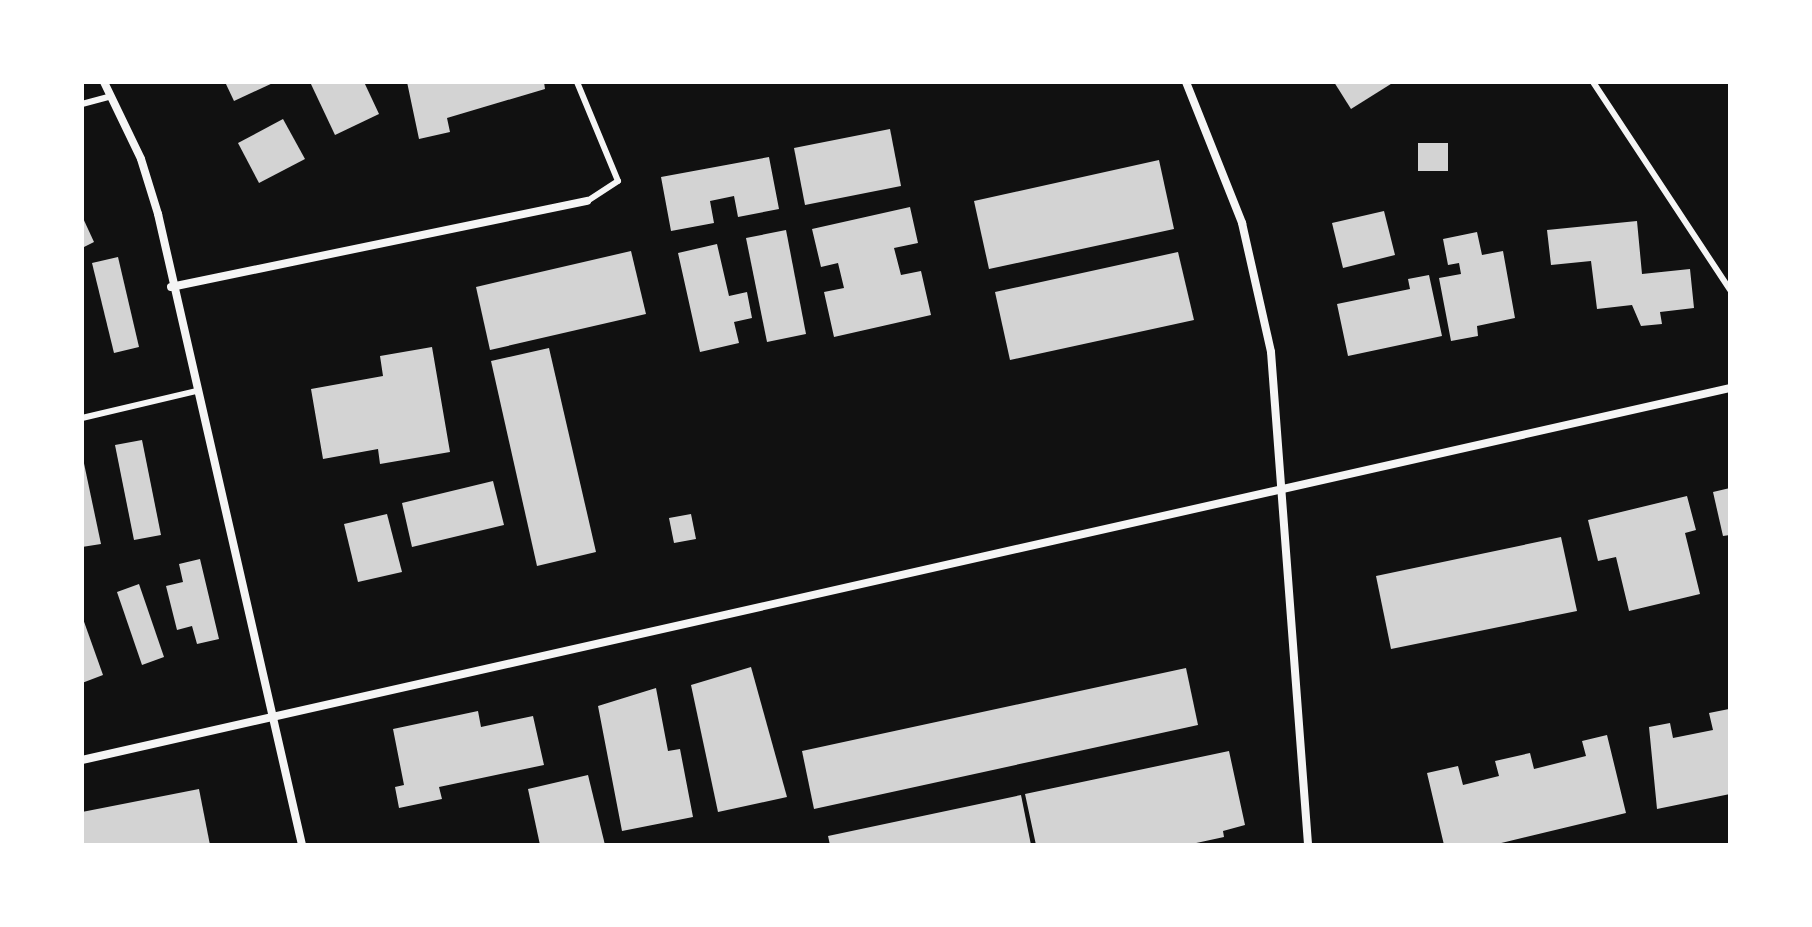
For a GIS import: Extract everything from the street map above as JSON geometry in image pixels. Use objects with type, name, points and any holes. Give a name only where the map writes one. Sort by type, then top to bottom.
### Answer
[{"type":"street","points":[[104,82],[141,159],[302,845]]},
{"type":"street","points":[[1186,82],[1242,223],[1271,352],[1285,485],[1308,845]]},
{"type":"street","points":[[171,287],[587,201]]},
{"type":"street","points":[[82,760],[1285,485],[1730,388]]},
{"type":"lane","points":[[577,82],[618,181],[587,201]]},
{"type":"lane","points":[[1593,82],[1730,290]]},
{"type":"lane","points":[[82,104],[111,96]]},
{"type":"lane","points":[[82,418],[196,391]]},
{"type":"building","points":[[225,82],[275,82],[234,101]]},
{"type":"building","points":[[310,82],[364,82],[379,114],[335,135]]},
{"type":"building","points":[[407,82],[544,82],[545,89],[447,118],[450,132],[419,139]]},
{"type":"building","points":[[1334,82],[1394,82],[1351,109]]},
{"type":"building","points":[[283,119],[305,159],[259,183],[238,143]]},
{"type":"building","points":[[890,129],[901,186],[805,205],[794,148]]},
{"type":"building","points":[[1418,143],[1448,143],[1448,171],[1418,171]]},
{"type":"building","points":[[769,157],[779,209],[738,217],[734,196],[710,201],[714,223],[671,231],[661,177]]},
{"type":"building","points":[[1159,160],[1174,229],[989,269],[974,201]]},
{"type":"building","points":[[910,207],[918,243],[894,248],[901,275],[921,271],[931,315],[834,337],[824,292],[844,288],[838,263],[821,267],[812,229]]},
{"type":"building","points":[[1384,211],[1395,255],[1343,268],[1332,223]]},
{"type":"building","points":[[82,216],[94,242],[82,248]]},
{"type":"building","points":[[1637,221],[1642,274],[1690,269],[1694,308],[1660,312],[1662,324],[1641,326],[1632,305],[1597,309],[1591,261],[1551,265],[1547,230]]},
{"type":"building","points":[[786,230],[806,334],[767,342],[746,238]]},
{"type":"building","points":[[1477,232],[1482,255],[1503,251],[1515,318],[1477,326],[1478,336],[1451,341],[1439,278],[1461,274],[1459,263],[1448,265],[1443,239]]},
{"type":"building","points":[[717,244],[729,296],[747,292],[752,318],[734,322],[739,343],[700,352],[678,253]]},
{"type":"building","points":[[631,251],[646,314],[490,350],[476,287]]},
{"type":"building","points":[[1178,252],[1194,320],[1010,360],[995,292]]},
{"type":"building","points":[[118,257],[139,347],[114,353],[92,263]]},
{"type":"building","points":[[1429,275],[1442,336],[1348,356],[1337,304],[1410,289],[1408,279]]},
{"type":"building","points":[[432,347],[450,452],[380,464],[378,449],[323,459],[311,389],[383,376],[380,356]]},
{"type":"building","points":[[549,348],[596,552],[537,566],[491,361]]},
{"type":"building","points":[[142,440],[161,535],[134,540],[115,445]]},
{"type":"building","points":[[82,454],[101,544],[82,547]]},
{"type":"building","points":[[493,481],[504,525],[412,547],[402,503]]},
{"type":"building","points":[[1730,488],[1730,535],[1723,536],[1713,492]]},
{"type":"building","points":[[1687,496],[1696,530],[1685,533],[1700,594],[1629,611],[1616,557],[1598,561],[1588,520]]},
{"type":"building","points":[[387,514],[402,572],[358,582],[344,524]]},
{"type":"building","points":[[691,514],[696,539],[674,543],[669,518]]},
{"type":"building","points":[[1561,537],[1577,611],[1391,649],[1376,576]]},
{"type":"building","points":[[200,559],[219,639],[197,644],[192,626],[177,630],[166,586],[183,582],[179,564]]},
{"type":"building","points":[[139,584],[164,657],[142,665],[117,592]]},
{"type":"building","points":[[82,616],[103,675],[82,683]]},
{"type":"building","points":[[751,667],[787,797],[718,812],[691,685]]},
{"type":"building","points":[[1186,668],[1198,725],[814,809],[802,751]]},
{"type":"building","points":[[656,688],[668,751],[680,749],[693,817],[622,831],[598,706]]},
{"type":"building","points":[[1729,709],[1730,794],[1657,809],[1649,727],[1670,723],[1673,738],[1713,730],[1709,713]]},
{"type":"building","points":[[478,711],[481,727],[533,716],[544,765],[439,787],[442,799],[399,808],[395,787],[404,785],[393,729]]},
{"type":"building","points":[[1607,735],[1626,813],[1493,845],[1444,845],[1427,773],[1458,766],[1463,785],[1499,776],[1495,761],[1530,753],[1534,769],[1586,756],[1582,741]]},
{"type":"building","points":[[1229,751],[1245,825],[1223,831],[1224,837],[1187,845],[1036,845],[1025,794]]},
{"type":"building","points":[[588,775],[605,845],[540,845],[528,789]]},
{"type":"building","points":[[199,789],[210,845],[82,845],[82,812]]},
{"type":"building","points":[[1021,795],[1031,845],[830,845],[828,836]]}]
